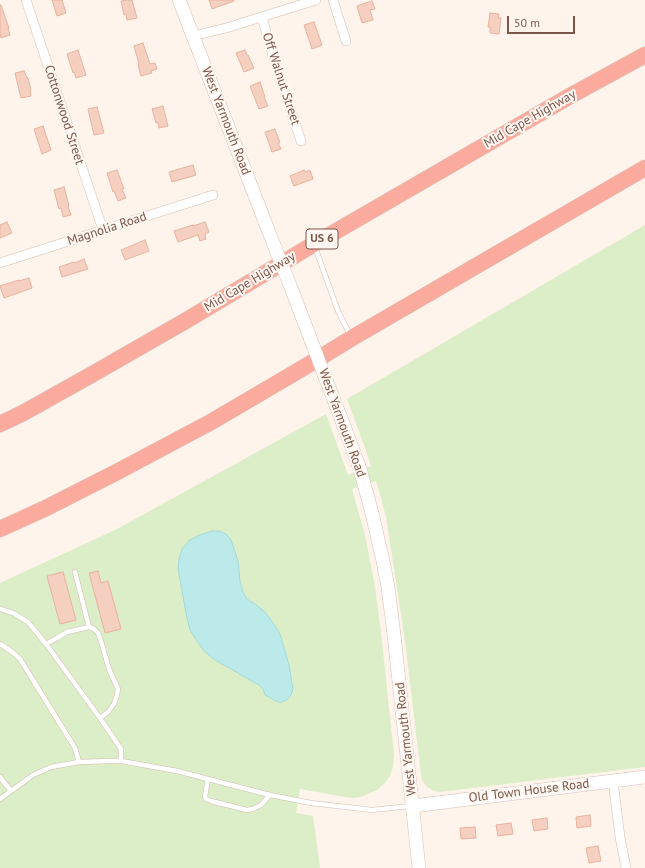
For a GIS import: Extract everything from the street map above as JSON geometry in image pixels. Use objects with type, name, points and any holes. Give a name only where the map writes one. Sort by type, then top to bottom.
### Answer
[{"type":"highway","name":"Mid Cape Highway","points":[[0,424],[91,376],[314,244],[645,55]]},
{"type":"highway","points":[[0,529],[46,508],[115,473],[205,425],[645,168]]},
{"type":"main road","name":"West Yarmouth Road","points":[[179,0],[344,426],[366,490],[378,537],[388,587],[419,868]]},
{"type":"main road","name":"Old Town House Road","points":[[413,806],[645,777]]},
{"type":"street","name":"Cottonwood Street","points":[[26,0],[103,230]]},
{"type":"street","points":[[193,36],[226,28],[316,0]]},
{"type":"street","points":[[333,0],[346,41]]},
{"type":"street","name":"Off Walnut Street","points":[[262,17],[273,56],[302,141]]},
{"type":"street","name":"Magnolia Road","points":[[0,263],[213,195]]},
{"type":"street","points":[[614,781],[620,837],[626,868]]},
{"type":"lane","points":[[314,244],[338,311],[352,338]]},
{"type":"lane","points":[[74,572],[89,627]]},
{"type":"lane","points":[[0,609],[13,613],[28,622],[46,644],[121,749],[121,762]]},
{"type":"lane","points":[[46,644],[67,632],[89,627],[98,633],[109,669],[118,689],[114,704],[108,712],[100,718]]},
{"type":"lane","points":[[0,644],[12,651],[20,659],[75,748],[79,762]]},
{"type":"lane","points":[[0,799],[33,775],[51,767],[100,760],[176,771],[208,780],[311,803],[372,810],[413,806]]},
{"type":"lane","points":[[0,777],[11,791]]},
{"type":"lane","points":[[208,780],[205,796],[206,799],[211,802],[253,810],[261,805],[270,794]]},
{"type":"green space","points":[[645,225],[645,767],[440,792],[434,791],[427,787],[422,780],[421,775],[405,641],[386,517],[376,481],[352,489],[365,535],[375,587],[394,754],[393,767],[390,776],[384,784],[377,790],[361,797],[345,797],[300,789],[296,813],[313,816],[320,868],[0,868],[0,583],[117,529],[326,414],[348,475],[371,466],[347,399]]},
{"type":"water","points":[[212,531],[219,531],[226,534],[231,540],[238,561],[240,582],[243,592],[247,599],[265,612],[280,634],[289,665],[293,689],[287,700],[278,702],[265,695],[263,689],[259,685],[215,660],[204,651],[190,630],[178,568],[179,559],[182,549],[190,540]]},
{"type":"building","points":[[52,0],[62,0],[66,13],[57,16]]},
{"type":"building","points":[[132,0],[137,18],[127,20],[126,14],[124,15],[121,1]]},
{"type":"building","points":[[209,0],[234,0],[234,1],[212,9]]},
{"type":"building","points":[[372,1],[375,9],[370,10],[373,20],[362,23],[357,6]]},
{"type":"building","points":[[0,5],[9,28],[10,35],[1,38],[0,34]]},
{"type":"building","points":[[490,13],[499,14],[498,18],[501,18],[499,34],[490,33],[490,27],[488,27]]},
{"type":"building","points":[[314,22],[322,45],[312,49],[304,25]]},
{"type":"building","points":[[143,43],[150,64],[155,63],[157,69],[151,71],[152,73],[141,76],[134,46]]},
{"type":"building","points":[[78,50],[86,75],[76,78],[67,54]]},
{"type":"building","points":[[245,50],[254,68],[244,72],[236,53]]},
{"type":"building","points":[[24,71],[28,78],[31,96],[21,98],[15,73]]},
{"type":"building","points":[[260,82],[268,106],[259,109],[250,86]]},
{"type":"building","points":[[163,106],[168,126],[159,128],[152,109]]},
{"type":"building","points":[[97,107],[104,133],[94,135],[88,109]]},
{"type":"building","points":[[43,126],[51,150],[42,154],[34,129]]},
{"type":"building","points":[[275,129],[281,149],[272,152],[265,132]]},
{"type":"building","points":[[193,165],[196,175],[172,182],[169,172]]},
{"type":"building","points":[[117,170],[126,198],[118,201],[114,191],[113,192],[107,173]]},
{"type":"building","points":[[304,170],[305,172],[310,170],[313,179],[294,186],[290,176]]},
{"type":"building","points":[[64,187],[71,215],[63,217],[61,208],[59,209],[54,190]]},
{"type":"building","points":[[7,222],[12,233],[0,238],[0,225]]},
{"type":"building","points":[[205,222],[209,232],[205,234],[206,239],[200,241],[198,235],[178,242],[174,231]]},
{"type":"building","points":[[145,240],[149,251],[125,260],[121,250]]},
{"type":"building","points":[[84,259],[88,269],[62,277],[59,267]]},
{"type":"building","points":[[29,278],[32,288],[4,298],[0,286]]},
{"type":"building","points":[[98,571],[101,583],[108,581],[121,629],[105,633],[89,573]]},
{"type":"building","points":[[63,572],[76,620],[60,624],[47,576]]},
{"type":"building","points":[[590,815],[591,826],[577,828],[576,817]]},
{"type":"building","points":[[547,818],[548,829],[534,831],[532,820]]},
{"type":"building","points":[[511,823],[513,834],[498,836],[496,825]]},
{"type":"building","points":[[475,827],[476,838],[461,839],[460,828]]},
{"type":"building","points":[[598,846],[601,861],[589,863],[586,848]]}]
